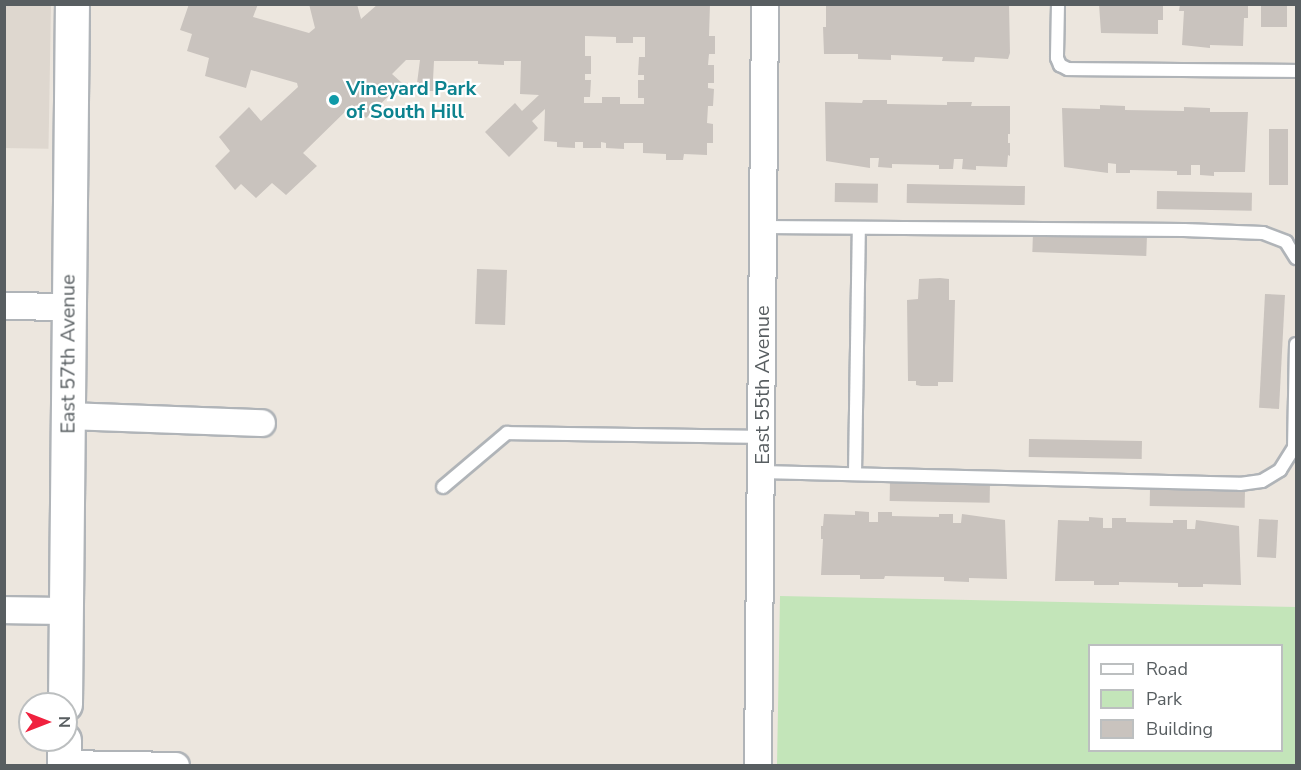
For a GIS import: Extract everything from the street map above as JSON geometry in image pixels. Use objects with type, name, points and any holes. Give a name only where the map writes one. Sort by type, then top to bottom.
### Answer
[{"type":"main road","name":"East 57th Avenue","points":[[65,692],[72,4]]},
{"type":"street","name":"East 55th Avenue","points":[[758,765],[765,4]]},
{"type":"street","points":[[4,306],[68,307]]},
{"type":"street","points":[[67,416],[262,423]]},
{"type":"street","points":[[4,610],[66,611]]},
{"type":"street","points":[[64,756],[176,765]]},
{"type":"lane","points":[[1058,4],[1057,58],[1060,65],[1068,69],[1291,73],[1296,71]]},
{"type":"lane","points":[[763,227],[1184,230],[1263,233],[1286,242],[1296,258]]},
{"type":"lane","points":[[855,474],[859,229]]},
{"type":"lane","points":[[761,472],[1240,484],[1262,481],[1280,470],[1294,448],[1296,344]]},
{"type":"lane","points":[[443,487],[507,433],[761,437]]},
{"type":"shaded area","points":[[5,4],[51,5],[48,149],[4,148]]},
{"type":"green space","points":[[780,596],[1296,607],[1296,765],[777,765]]},
{"type":"building","name":"Vineyard Park of South Hill","points":[[189,4],[258,4],[253,17],[309,33],[315,28],[309,4],[357,4],[361,19],[378,4],[710,4],[709,36],[715,36],[715,54],[709,54],[708,65],[714,65],[714,83],[708,83],[708,88],[714,89],[713,106],[708,106],[707,123],[713,124],[713,143],[707,143],[707,155],[684,154],[683,160],[666,160],[666,154],[643,153],[643,143],[624,143],[624,149],[606,148],[606,143],[601,142],[601,148],[583,148],[583,142],[575,142],[575,148],[557,147],[557,142],[544,141],[545,109],[532,121],[538,128],[509,157],[485,132],[515,103],[522,111],[539,95],[520,94],[521,61],[504,61],[504,65],[478,64],[478,61],[434,61],[433,80],[437,80],[436,91],[416,91],[420,60],[406,60],[392,74],[402,83],[366,118],[352,105],[303,153],[317,166],[286,195],[272,183],[256,198],[241,184],[235,190],[215,166],[230,151],[219,137],[249,107],[261,121],[298,87],[297,83],[251,70],[246,88],[205,76],[209,58],[187,51],[192,34],[180,30]],"holes":[[[585,36],[616,37],[616,43],[633,43],[633,37],[645,37],[645,57],[639,57],[638,75],[644,75],[644,80],[638,80],[638,98],[644,98],[644,104],[620,104],[620,97],[602,97],[602,103],[584,103],[584,97],[590,97],[591,80],[585,80],[585,74],[591,74],[591,56],[585,56]]]},
{"type":"building","points":[[826,4],[1009,4],[1010,53],[1008,59],[975,57],[974,62],[942,61],[943,57],[891,55],[891,60],[858,59],[858,54],[824,54],[823,27],[826,27]]},
{"type":"building","points":[[1099,4],[1163,4],[1163,20],[1158,20],[1158,34],[1101,33]]},
{"type":"building","points":[[1180,4],[1248,4],[1248,18],[1244,18],[1243,46],[1210,45],[1210,48],[1182,45],[1184,11],[1179,11]]},
{"type":"building","points":[[1261,4],[1287,4],[1287,27],[1261,27]]},
{"type":"building","points":[[863,100],[887,100],[887,104],[947,105],[947,102],[972,102],[971,106],[1010,106],[1008,143],[1010,143],[1010,156],[1008,155],[1007,167],[976,166],[976,170],[962,169],[963,159],[954,159],[953,169],[939,169],[939,165],[892,164],[892,168],[878,167],[879,158],[870,158],[870,168],[826,161],[825,102],[862,103]]},
{"type":"building","points":[[1100,105],[1125,106],[1125,110],[1184,111],[1184,107],[1210,108],[1210,112],[1248,112],[1245,172],[1214,172],[1214,176],[1200,175],[1200,165],[1191,165],[1191,175],[1177,175],[1177,171],[1130,170],[1130,173],[1116,173],[1116,164],[1108,163],[1108,173],[1064,167],[1062,108],[1100,109]]},
{"type":"building","points":[[1269,129],[1288,129],[1288,185],[1269,185]]},
{"type":"building","points":[[835,183],[878,184],[878,203],[835,202]]},
{"type":"building","points":[[907,184],[1025,186],[1025,205],[907,203]]},
{"type":"building","points":[[1157,191],[1252,193],[1252,211],[1157,209]]},
{"type":"building","points":[[1033,233],[1147,237],[1146,256],[1032,252]]},
{"type":"building","points":[[477,269],[507,270],[505,325],[475,324]]},
{"type":"building","points":[[919,279],[949,279],[949,300],[955,300],[953,382],[938,382],[938,386],[916,385],[916,381],[908,381],[907,300],[918,299]]},
{"type":"building","points":[[1265,294],[1285,295],[1279,409],[1259,408]]},
{"type":"building","points":[[1029,439],[1142,441],[1142,459],[1029,457]]},
{"type":"building","points":[[890,481],[990,483],[990,503],[890,501]]},
{"type":"building","points":[[1150,488],[1245,490],[1245,508],[1150,506]]},
{"type":"building","points":[[855,511],[869,512],[869,522],[878,522],[878,512],[892,512],[892,516],[939,517],[939,514],[953,514],[953,523],[961,523],[962,514],[1005,520],[1007,579],[969,578],[969,582],[944,581],[944,577],[885,576],[884,579],[860,579],[860,575],[821,575],[823,539],[821,539],[821,526],[823,526],[824,514],[855,515]]},
{"type":"building","points":[[1089,517],[1103,518],[1103,528],[1112,528],[1112,518],[1126,518],[1126,522],[1173,523],[1173,520],[1187,520],[1187,529],[1195,529],[1196,520],[1239,526],[1241,585],[1203,584],[1203,587],[1178,587],[1178,583],[1119,582],[1119,585],[1094,585],[1094,581],[1055,581],[1058,520],[1089,521]]},
{"type":"building","points":[[1259,519],[1278,520],[1276,558],[1257,557]]},
{"type":"place","name":"Vineyard Park of South Hill","points":[[334,100]]}]
